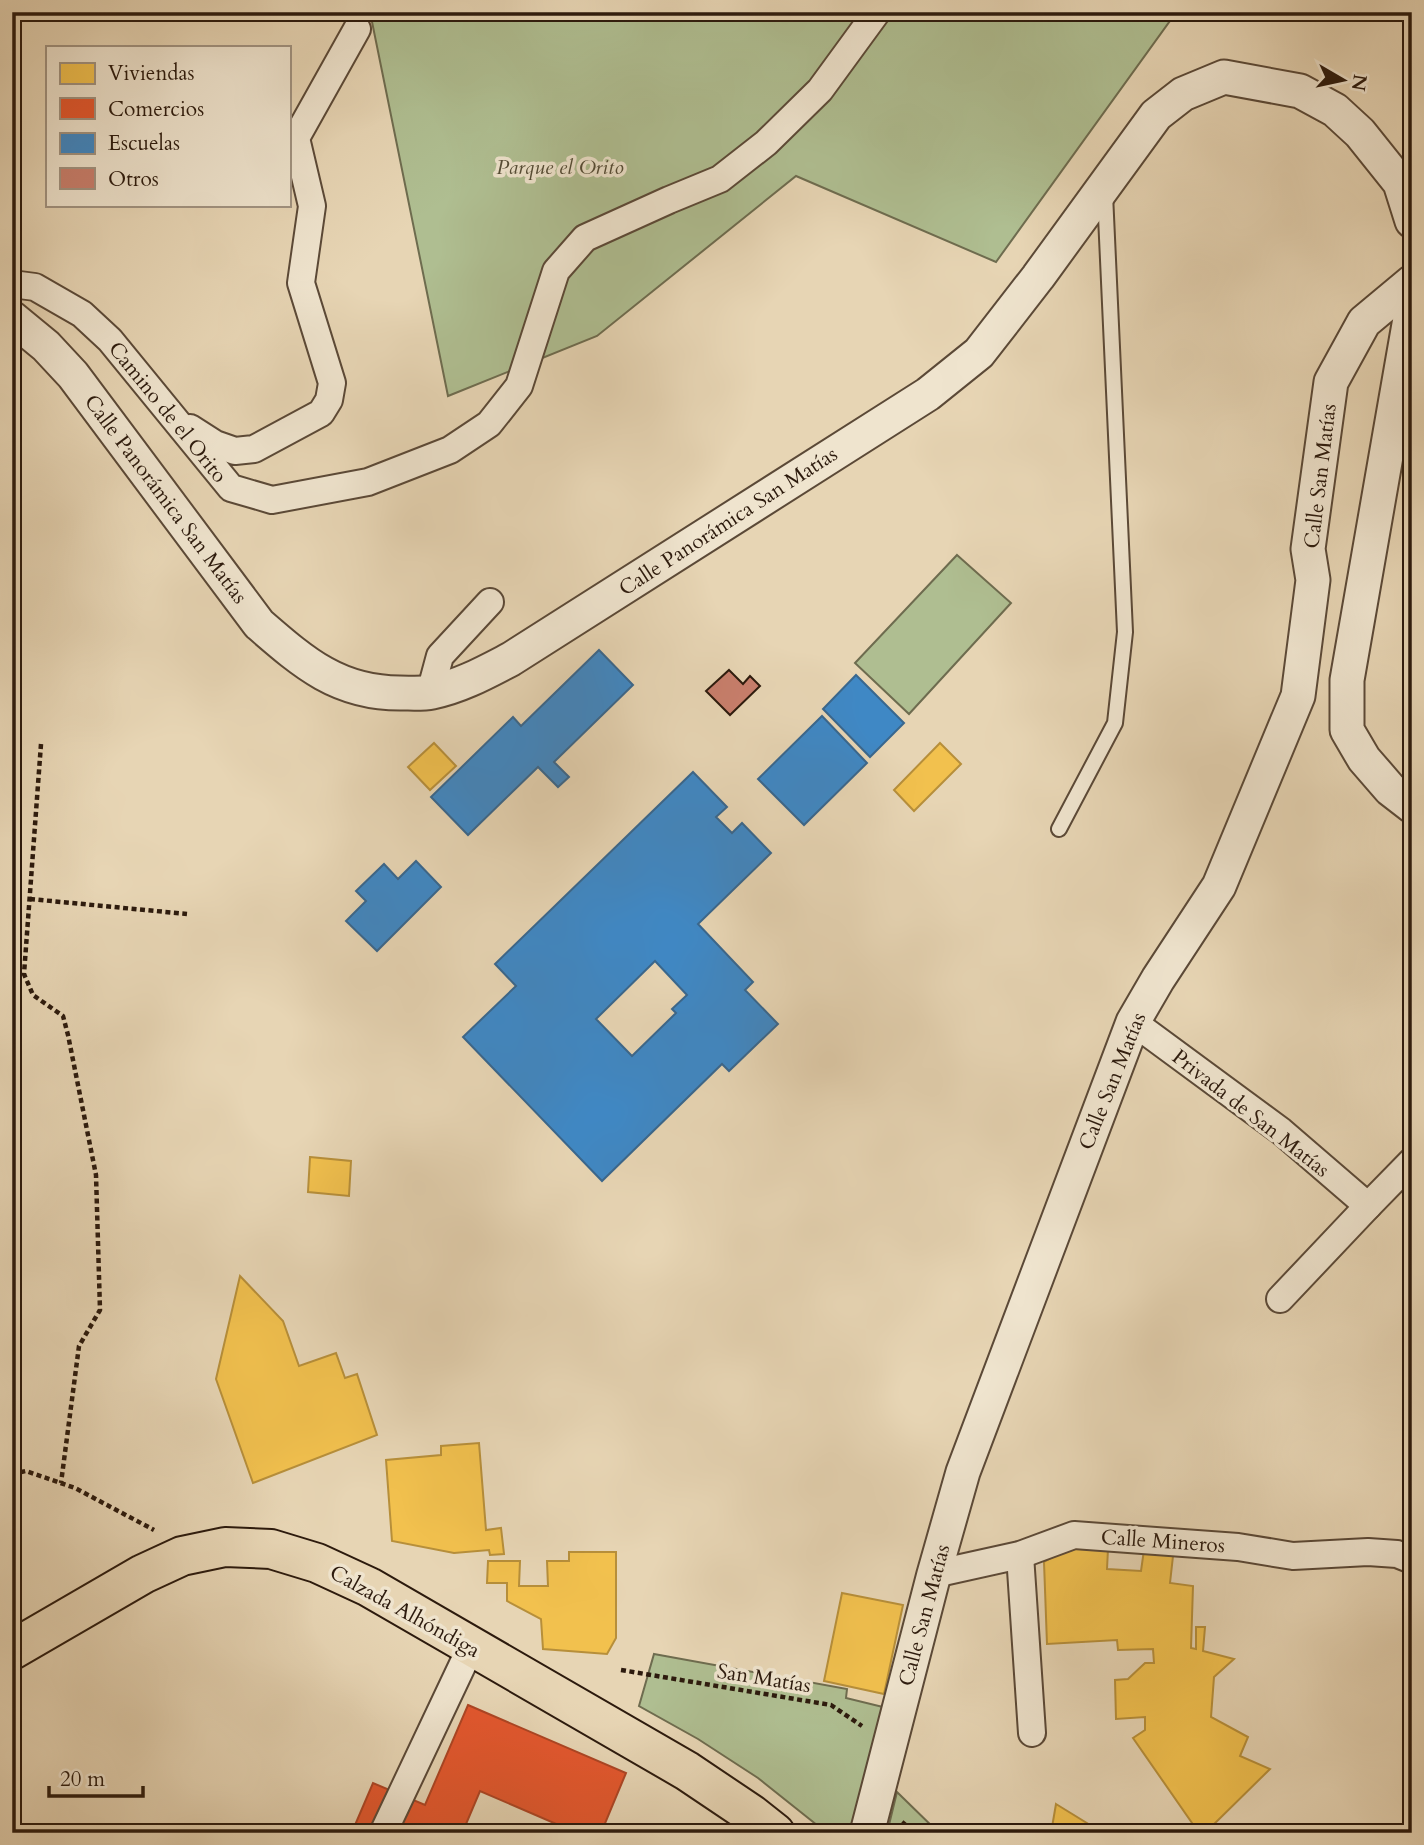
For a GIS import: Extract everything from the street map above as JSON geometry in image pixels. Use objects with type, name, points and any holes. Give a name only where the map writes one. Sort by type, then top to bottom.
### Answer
[{"type":"main road","name":"Calzada Alhóndiga","points":[[12,1650],[143,1574],[182,1556],[225,1548],[271,1549],[317,1563],[369,1587],[687,1772],[775,1833]]},
{"type":"street","name":"Camino de el Orito","points":[[12,284],[35,287],[82,314],[110,340],[231,488],[272,500],[368,482],[450,450],[489,424],[519,386],[556,271],[585,238],[720,179],[766,143],[820,90],[877,12]]},
{"type":"street","points":[[171,416],[215,444],[235,451],[254,449],[321,413],[329,401],[332,383],[301,283],[312,206],[296,138],[357,29]]},
{"type":"street","name":"Calle Panorámica San Matías","points":[[12,318],[46,346],[73,375],[259,624],[292,653],[325,675],[357,688],[391,693],[430,693],[468,681],[512,659],[928,394],[979,353],[1156,115],[1183,94],[1224,78],[1300,92],[1335,110],[1360,133],[1401,183],[1412,221]]},
{"type":"street","name":"Calle San Matías","points":[[867,1833],[963,1472],[1133,1022],[1219,887],[1298,696],[1312,580],[1308,549],[1331,382],[1363,322],[1412,282]]},
{"type":"street","points":[[1412,307],[1347,680],[1347,730],[1364,759],[1390,789],[1412,806]]},
{"type":"street","points":[[430,693],[440,656],[490,602]]},
{"type":"street","name":"Privada de San Matías","points":[[1133,1022],[1281,1131],[1368,1206]]},
{"type":"street","points":[[1280,1299],[1412,1161]]},
{"type":"street","name":"Calle Mineros","points":[[934,1574],[1020,1555],[1074,1535],[1238,1547],[1293,1556],[1368,1552],[1404,1557]]},
{"type":"street","points":[[1020,1555],[1032,1733]]},
{"type":"street","points":[[383,1833],[471,1647]]},
{"type":"lane","points":[[1059,829],[1115,723],[1125,632],[1105,185]]},
{"type":"path","points":[[41,744],[24,974],[33,995],[63,1016],[68,1035],[96,1175],[100,1310],[79,1346],[61,1483]]},
{"type":"path","points":[[30,899],[187,914]]},
{"type":"path","points":[[12,1474],[26,1471],[75,1488],[161,1533]]},
{"type":"path","name":"San Matías","points":[[621,1670],[831,1705],[890,1745]]},
{"type":"green space","name":"Parque el Orito","points":[[370,12],[1173,12],[1172,18],[996,262],[796,176],[597,336],[448,396]]},
{"type":"green space","points":[[957,555],[1011,603],[909,714],[855,663]]},
{"type":"green space","points":[[654,1654],[847,1689],[846,1698],[887,1708],[855,1833],[827,1833],[758,1778],[698,1739],[639,1706]]},
{"type":"green space","points":[[897,1792],[939,1833],[887,1833]]},
{"type":"building: Viviendas","points":[[434,743],[456,766],[430,790],[408,767]]},
{"type":"building: Viviendas","points":[[940,743],[961,764],[914,811],[894,790]]},
{"type":"building: Viviendas","points":[[310,1157],[351,1161],[349,1196],[308,1192]]},
{"type":"building: Viviendas","points":[[240,1276],[283,1321],[299,1366],[336,1353],[345,1378],[357,1374],[377,1435],[253,1483],[216,1379]]},
{"type":"building: Viviendas","points":[[479,1443],[486,1530],[501,1528],[504,1554],[490,1555],[489,1550],[454,1553],[392,1541],[386,1460],[441,1455],[441,1446]]},
{"type":"building: Viviendas","points":[[1071,1547],[1108,1549],[1107,1569],[1141,1571],[1144,1550],[1173,1556],[1170,1583],[1193,1586],[1191,1648],[1196,1649],[1196,1627],[1205,1627],[1203,1651],[1234,1659],[1214,1677],[1211,1717],[1248,1737],[1240,1756],[1270,1769],[1205,1833],[1199,1833],[1133,1738],[1145,1730],[1145,1717],[1116,1719],[1115,1680],[1128,1679],[1145,1663],[1154,1663],[1153,1649],[1118,1650],[1117,1640],[1047,1644],[1044,1562]]},
{"type":"building: Viviendas","points":[[569,1552],[616,1552],[616,1638],[607,1654],[543,1649],[541,1619],[507,1601],[507,1583],[487,1583],[488,1561],[520,1561],[519,1586],[548,1586],[547,1561],[569,1561]]},
{"type":"building: Viviendas","points":[[842,1593],[903,1605],[884,1694],[824,1681]]},
{"type":"building: Viviendas","points":[[1056,1804],[1103,1833],[1051,1833]]},
{"type":"building: Comercios","points":[[468,1705],[626,1773],[601,1833],[577,1833],[480,1791],[466,1824],[486,1833],[373,1833],[355,1825],[373,1783],[425,1805]]},
{"type":"building: Escuelas","points":[[599,650],[633,685],[554,762],[569,777],[558,787],[538,767],[468,835],[431,797],[513,717],[521,726]]},
{"type":"building: Escuelas","points":[[856,675],[904,723],[870,757],[823,709]]},
{"type":"building: Escuelas","points":[[822,716],[867,763],[804,825],[758,779]]},
{"type":"building: Escuelas","points":[[693,772],[727,807],[716,817],[732,833],[742,823],[771,853],[698,924],[753,982],[745,990],[778,1024],[729,1071],[722,1064],[602,1181],[463,1037],[516,986],[495,964]],"holes":[[[655,961],[687,995],[672,1009],[676,1013],[632,1056],[596,1019]]]},
{"type":"building: Escuelas","points":[[416,861],[441,887],[377,951],[346,921],[366,901],[356,891],[384,864],[398,879]]},
{"type":"building: Otros","points":[[729,670],[743,684],[750,676],[760,686],[730,715],[706,691]]}]
